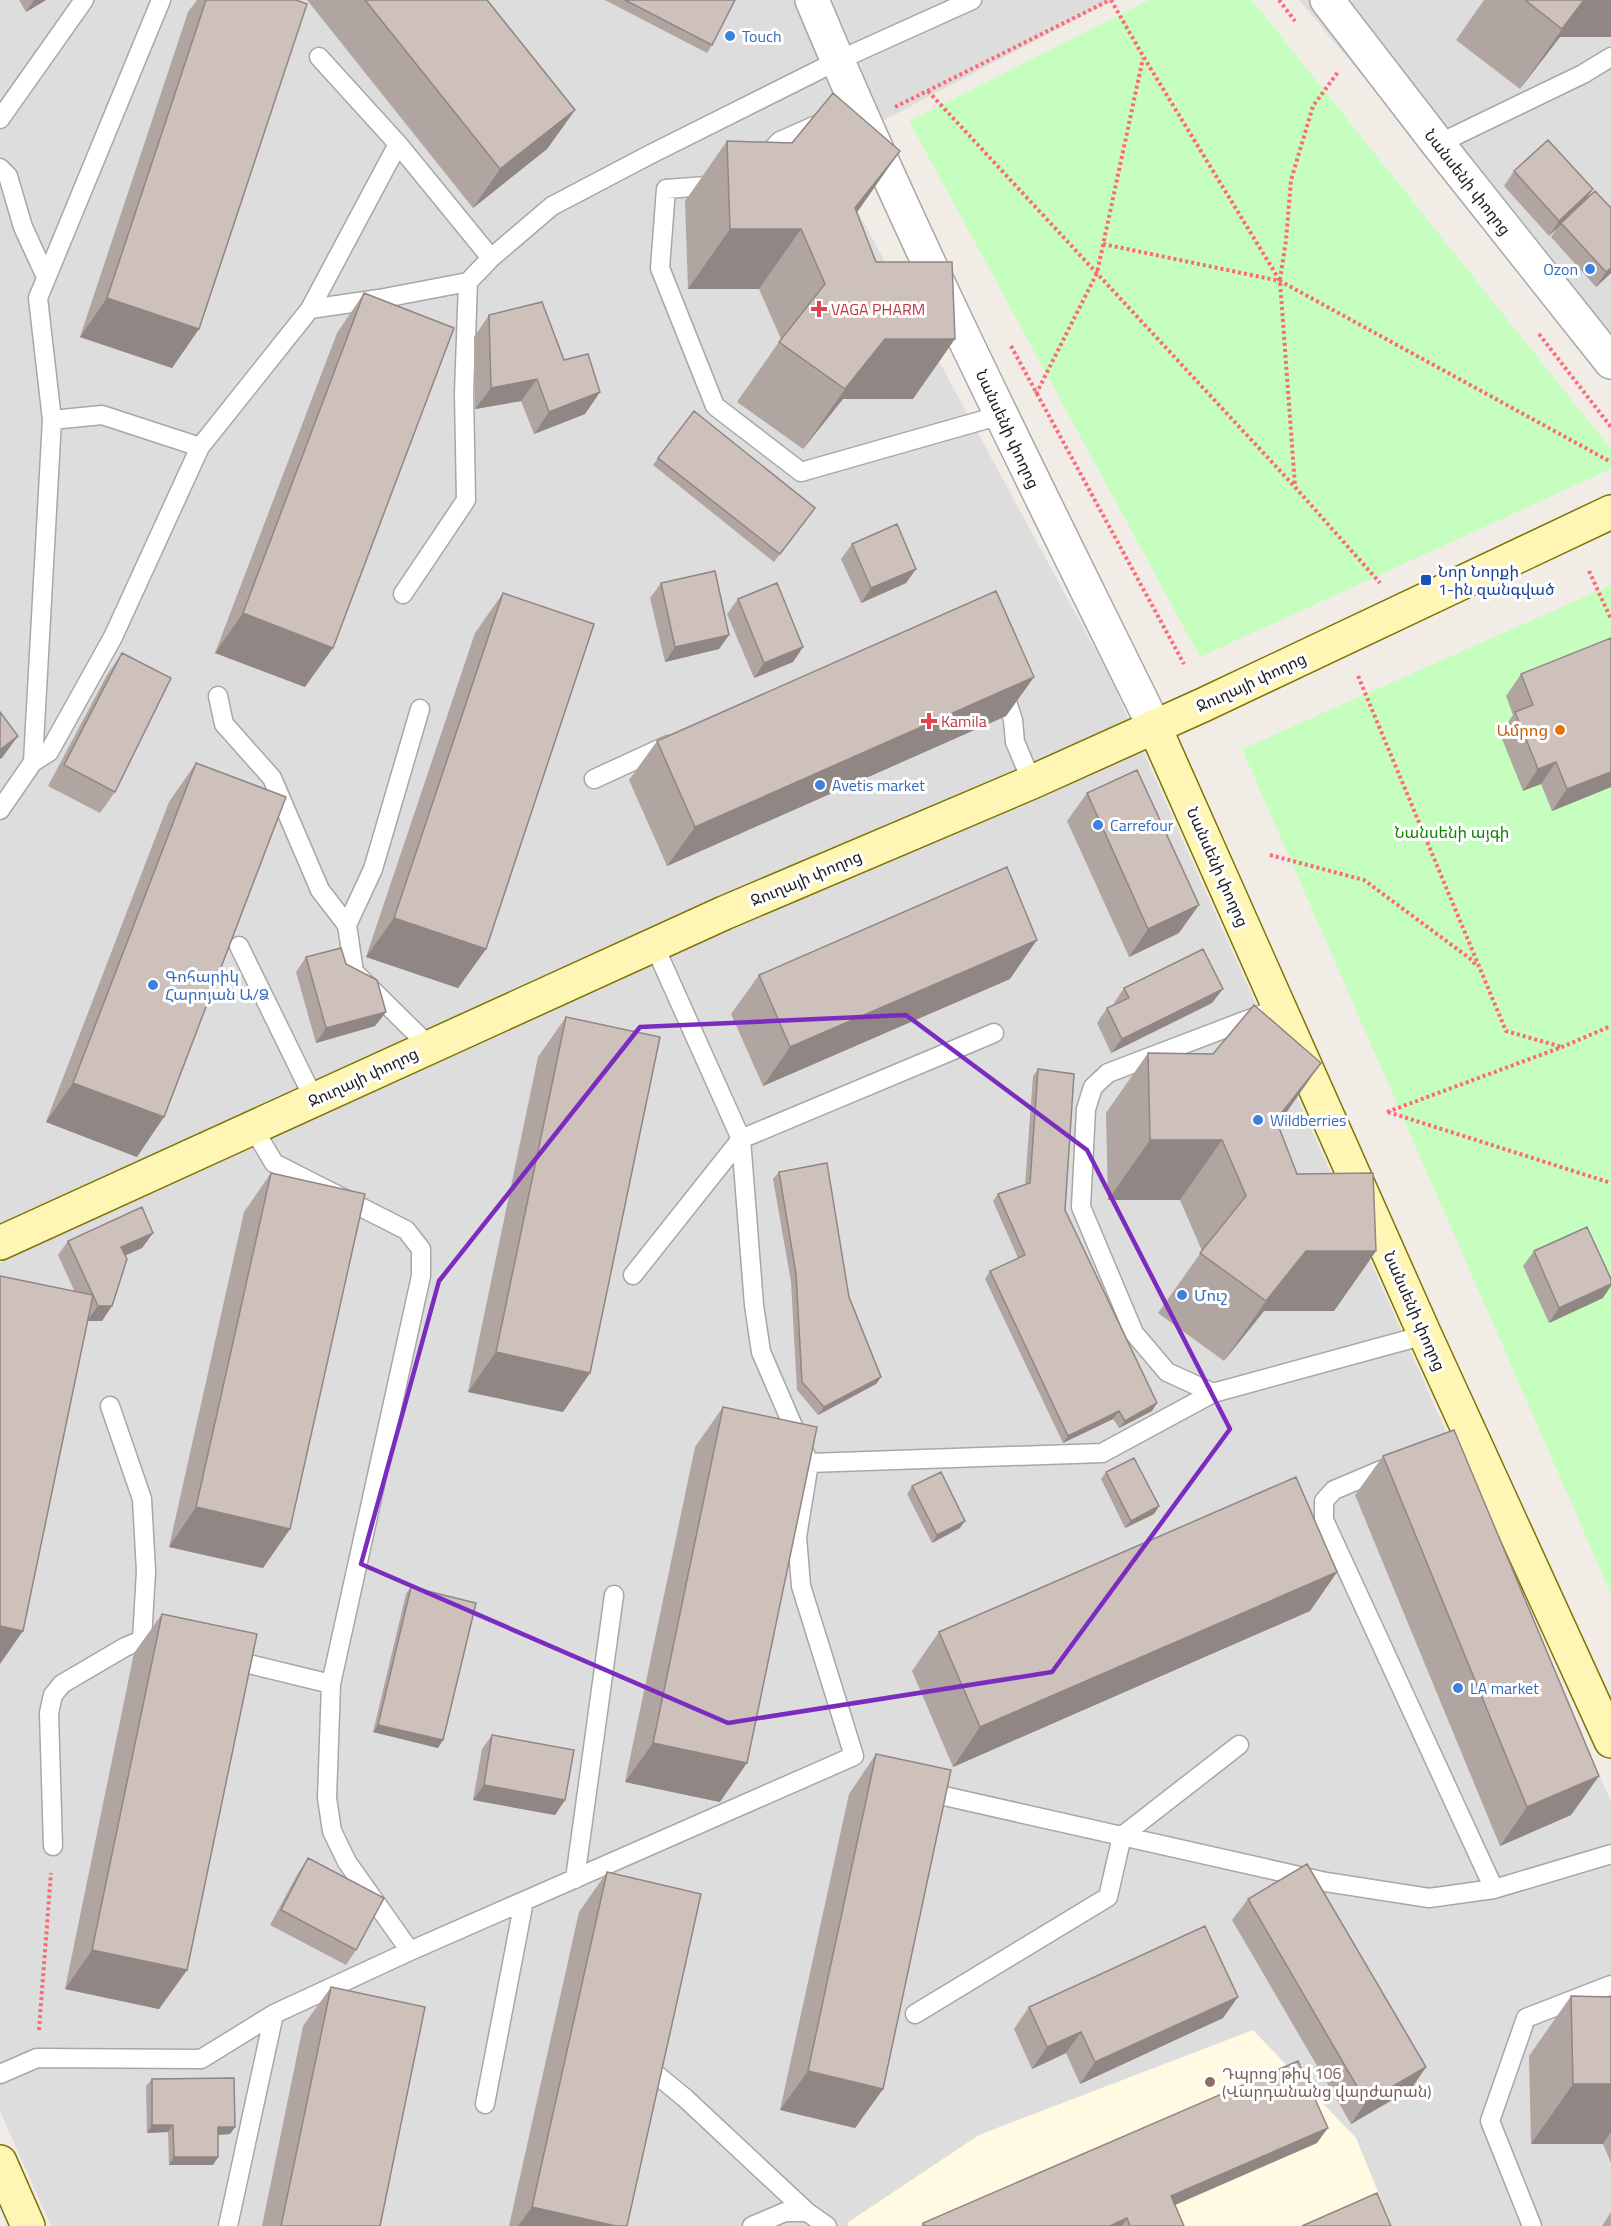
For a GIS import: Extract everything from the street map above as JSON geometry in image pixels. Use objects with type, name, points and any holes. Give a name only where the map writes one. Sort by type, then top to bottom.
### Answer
[{"type":"street","name":"Նանսենի փողոց","points":[[812,0],[857,106],[1001,416],[1154,726],[1281,1007],[1425,1335],[1461,1438],[1611,1741]]},
{"type":"street","name":"Նանսենի փողոց","points":[[1327,0],[1611,362]]},
{"type":"street","name":"Ջուղայի փողոց","points":[[0,1243],[654,945],[1032,782],[1611,512]]},
{"type":"street","points":[[0,2162],[28,2226]]},
{"type":"lane","points":[[0,119],[84,0]]},
{"type":"lane","points":[[33,762],[52,420],[38,298],[161,0]]},
{"type":"lane","points":[[310,309],[468,282],[491,258],[552,206],[837,61],[972,0]]},
{"type":"lane","points":[[319,57],[398,144],[491,258]]},
{"type":"lane","points":[[1438,144],[1583,74],[1611,57]]},
{"type":"lane","points":[[857,106],[780,141],[745,180],[666,189],[660,268],[715,406],[801,472],[1001,416]]},
{"type":"lane","points":[[0,810],[33,762],[49,752],[113,637],[200,447],[310,309],[398,144]]},
{"type":"lane","points":[[0,168],[8,176],[23,227],[46,277]]},
{"type":"lane","points":[[403,594],[466,500],[464,393],[468,282]]},
{"type":"lane","points":[[52,420],[102,415],[200,447]]},
{"type":"lane","points":[[993,669],[1004,691],[1013,720],[1015,742],[1032,782]]},
{"type":"lane","points":[[218,696],[224,724],[272,778],[320,890],[347,925],[354,972],[429,1047]]},
{"type":"lane","points":[[347,925],[373,869],[420,709]]},
{"type":"lane","points":[[594,779],[679,740]]},
{"type":"lane","points":[[654,945],[741,1139],[754,1305],[761,1352],[809,1463],[797,1537],[801,1586],[854,1756],[873,1767]]},
{"type":"lane","points":[[239,946],[314,1100]]},
{"type":"lane","points":[[1213,1393],[1167,1372],[1134,1333],[1081,1207],[1086,1109],[1093,1087],[1108,1073],[1281,1007]]},
{"type":"lane","points":[[633,1275],[741,1139],[994,1033]]},
{"type":"lane","points":[[253,1128],[274,1163],[406,1230],[421,1249],[421,1276],[331,1684],[327,1798],[332,1831],[347,1862],[410,1951]]},
{"type":"lane","points":[[809,1463],[1102,1453],[1213,1393],[1425,1335]]},
{"type":"lane","points":[[110,1406],[142,1499],[146,1571],[142,1640]]},
{"type":"lane","points":[[1408,1459],[1334,1490],[1324,1501],[1324,1520],[1494,1889]]},
{"type":"lane","points":[[575,1879],[614,1595]]},
{"type":"lane","points":[[53,1846],[49,1713],[53,1695],[62,1684],[142,1640],[182,1648]]},
{"type":"lane","points":[[216,1656],[331,1684]]},
{"type":"lane","points":[[915,2014],[1108,1897],[1122,1836],[1239,1745]]},
{"type":"lane","points":[[0,2074],[37,2058],[201,2059],[274,2014],[410,1951],[854,1756]]},
{"type":"lane","points":[[909,1788],[1326,1882],[1429,1898],[1494,1889],[1611,1854]]},
{"type":"lane","points":[[485,2104],[524,1901]]},
{"type":"lane","points":[[1532,2226],[1490,2121],[1526,2018],[1611,1985]]},
{"type":"lane","points":[[228,2226],[274,2014]]},
{"type":"lane","points":[[657,2075],[685,2098],[807,2212],[827,2226]]},
{"type":"lane","points":[[752,2226],[785,2212],[807,2212]]},
{"type":"path","points":[[893,108],[1111,0],[1280,281]]},
{"type":"path","points":[[1016,448],[1036,393],[1097,273],[1143,56]]},
{"type":"path","points":[[1295,487],[1280,281],[1291,180],[1313,106],[1336,74]]},
{"type":"path","points":[[928,91],[1381,583]]},
{"type":"path","points":[[1103,244],[1280,281],[1611,462]]},
{"type":"path","points":[[1008,341],[1184,664]]},
{"type":"path","points":[[1589,571],[1611,619]]},
{"type":"path","points":[[1358,676],[1506,1031],[1562,1047]]},
{"type":"path","points":[[1270,855],[1365,880],[1472,960],[1481,972]]},
{"type":"path","points":[[1611,1026],[1562,1047],[1387,1112],[1611,1183]]},
{"type":"path","points":[[37,2058],[53,1846]]},
{"type":"highlighted area","points":[[906,1015],[1087,1150],[1230,1429],[1052,1672],[728,1723],[361,1564],[439,1281],[640,1027]]},
{"type":"shaded area","points":[[0,0],[1113,0],[825,151],[1109,675],[1611,1801],[1611,2226],[51,2226],[0,2111],[0,1263],[11,1256],[0,1232]]},
{"type":"shaded area","points":[[1299,0],[1611,0],[1611,371]]},
{"type":"shaded area","name":"Դպրոց թիվ 106 (Վարդանանց վարժարան)","points":[[1253,2030],[1356,2138],[1392,2226],[849,2226],[847,2223],[979,2135]]},
{"type":"green space","points":[[1149,0],[1252,0],[1611,449],[1611,469],[1200,657],[909,121]]},
{"type":"green space","name":"Նանսենի այգի","points":[[1611,585],[1611,1594],[1242,749]]},
{"type":"building","points":[[206,0],[296,0],[307,4],[199,329],[107,298]]},
{"type":"building","points":[[365,0],[487,0],[575,110],[500,169]]},
{"type":"building","points":[[625,0],[735,0],[712,45]]},
{"type":"building","points":[[1525,0],[1584,0],[1562,29]]},
{"type":"building","points":[[833,93],[900,151],[855,208],[876,262],[952,262],[955,339],[885,339],[845,389],[779,342],[825,284],[801,229],[730,229],[727,141],[792,143]]},
{"type":"building","points":[[1548,140],[1593,189],[1559,221],[1514,171]]},
{"type":"building","points":[[1595,191],[1611,208],[1611,268],[1606,272],[1561,223]]},
{"type":"building","points":[[364,293],[454,328],[333,648],[243,613]]},
{"type":"building","points":[[542,302],[564,360],[588,354],[600,392],[549,412],[537,379],[491,388],[489,315]]},
{"type":"building","points":[[694,411],[815,508],[780,554],[658,458]]},
{"type":"building","points":[[897,524],[916,569],[871,588],[852,544]]},
{"type":"building","points":[[715,571],[729,635],[675,647],[661,583]]},
{"type":"building","points":[[777,583],[803,647],[764,663],[738,599]]},
{"type":"building","points":[[996,591],[1034,677],[695,827],[657,741]]},
{"type":"building","points":[[503,593],[594,624],[486,949],[394,918]]},
{"type":"building","name":"Ամրոց","points":[[1611,638],[1611,772],[1567,789],[1556,762],[1538,769],[1515,712],[1533,705],[1521,674]]},
{"type":"building","points":[[122,653],[171,678],[115,792],[64,765]]},
{"type":"building","points":[[0,712],[18,736],[0,750]]},
{"type":"building","points":[[196,763],[286,797],[164,1117],[73,1083]]},
{"type":"building","points":[[1137,770],[1199,905],[1148,929],[1087,793]]},
{"type":"building","points":[[1007,867],[1037,940],[790,1047],[759,975]]},
{"type":"building","points":[[341,948],[346,964],[377,980],[386,1012],[326,1028],[306,957]]},
{"type":"building","points":[[1203,949],[1223,989],[1122,1039],[1107,1008],[1129,998],[1124,988]]},
{"type":"building","points":[[1254,1005],[1321,1063],[1276,1120],[1297,1174],[1373,1173],[1376,1251],[1306,1251],[1266,1301],[1200,1253],[1246,1196],[1222,1140],[1150,1140],[1148,1053],[1213,1054]]},
{"type":"building","points":[[566,1017],[660,1037],[590,1373],[496,1352]]},
{"type":"building","points":[[1038,1069],[1074,1074],[1065,1210],[1157,1403],[1125,1421],[1119,1411],[1068,1436],[990,1271],[1025,1255],[998,1194],[1030,1183]]},
{"type":"building","points":[[827,1163],[849,1297],[881,1377],[824,1407],[802,1382],[796,1274],[779,1172]]},
{"type":"building","points":[[271,1173],[365,1194],[290,1529],[196,1507]]},
{"type":"building","points":[[142,1207],[153,1233],[121,1247],[127,1259],[112,1306],[98,1306],[68,1241]]},
{"type":"building","points":[[1587,1227],[1611,1279],[1611,1284],[1559,1308],[1534,1251]]},
{"type":"building","points":[[0,1276],[93,1295],[23,1631],[0,1626]]},
{"type":"building","points":[[723,1407],[817,1427],[747,1763],[653,1743]]},
{"type":"building","points":[[1454,1430],[1599,1776],[1527,1807],[1383,1456]]},
{"type":"building","points":[[1134,1458],[1159,1506],[1131,1521],[1106,1472]]},
{"type":"building","points":[[941,1472],[965,1521],[937,1535],[912,1486]]},
{"type":"building","points":[[1296,1477],[1337,1572],[980,1727],[939,1632]]},
{"type":"building","points":[[411,1587],[476,1603],[443,1740],[378,1725]]},
{"type":"building","points":[[162,1614],[257,1634],[187,1970],[92,1950]]},
{"type":"building","points":[[492,1735],[574,1750],[565,1800],[484,1785]]},
{"type":"building","points":[[876,1754],[951,1770],[883,2089],[808,2071]]},
{"type":"building","points":[[308,1858],[384,1898],[356,1950],[281,1910]]},
{"type":"building","points":[[1307,1864],[1426,2067],[1366,2102],[1248,1899]]},
{"type":"building","points":[[607,1872],[701,1894],[627,2226],[616,2226],[532,2207]]},
{"type":"building","points":[[1205,1926],[1238,1997],[1095,2062],[1081,2032],[1047,2047],[1029,2007]]},
{"type":"building","points":[[331,1987],[425,2007],[380,2226],[281,2226]]},
{"type":"building","points":[[1571,1996],[1611,1997],[1611,2084],[1573,2084]]},
{"type":"building","points":[[1298,2061],[1328,2128],[1171,2196],[1184,2226],[1130,2226],[1127,2218],[1110,2226],[925,2226],[923,2223]]},
{"type":"building","points":[[234,2078],[235,2127],[218,2127],[218,2157],[174,2157],[173,2125],[152,2125],[152,2079]]},
{"type":"building","points":[[1377,2193],[1391,2226],[1302,2226]]},
{"type":"place","name":"Touch","points":[[730,36]]},
{"type":"place","name":"Ozon","points":[[1590,269]]},
{"type":"place","name":"VAGA PHARM","points":[[819,309]]},
{"type":"place","name":"Նոր Նորքի 1-ին զանգված","points":[[1426,580]]},
{"type":"place","name":"Kamila","points":[[929,721]]},
{"type":"place","name":"Ամրոց","points":[[1560,730]]},
{"type":"place","name":"Avetis market","points":[[820,785]]},
{"type":"place","name":"Carrefour","points":[[1098,825]]},
{"type":"place","name":"Գոհարիկ Հարոյան Ա/Ձ","points":[[153,985]]},
{"type":"place","name":"Wildberries","points":[[1258,1120]]},
{"type":"place","name":"Մուշ","points":[[1182,1295]]},
{"type":"place","name":"LA market","points":[[1458,1688]]},
{"type":"place","name":"Դպրոց թիվ 106 (Վարդանանց վարժարան)","points":[[1210,2082]]}]
